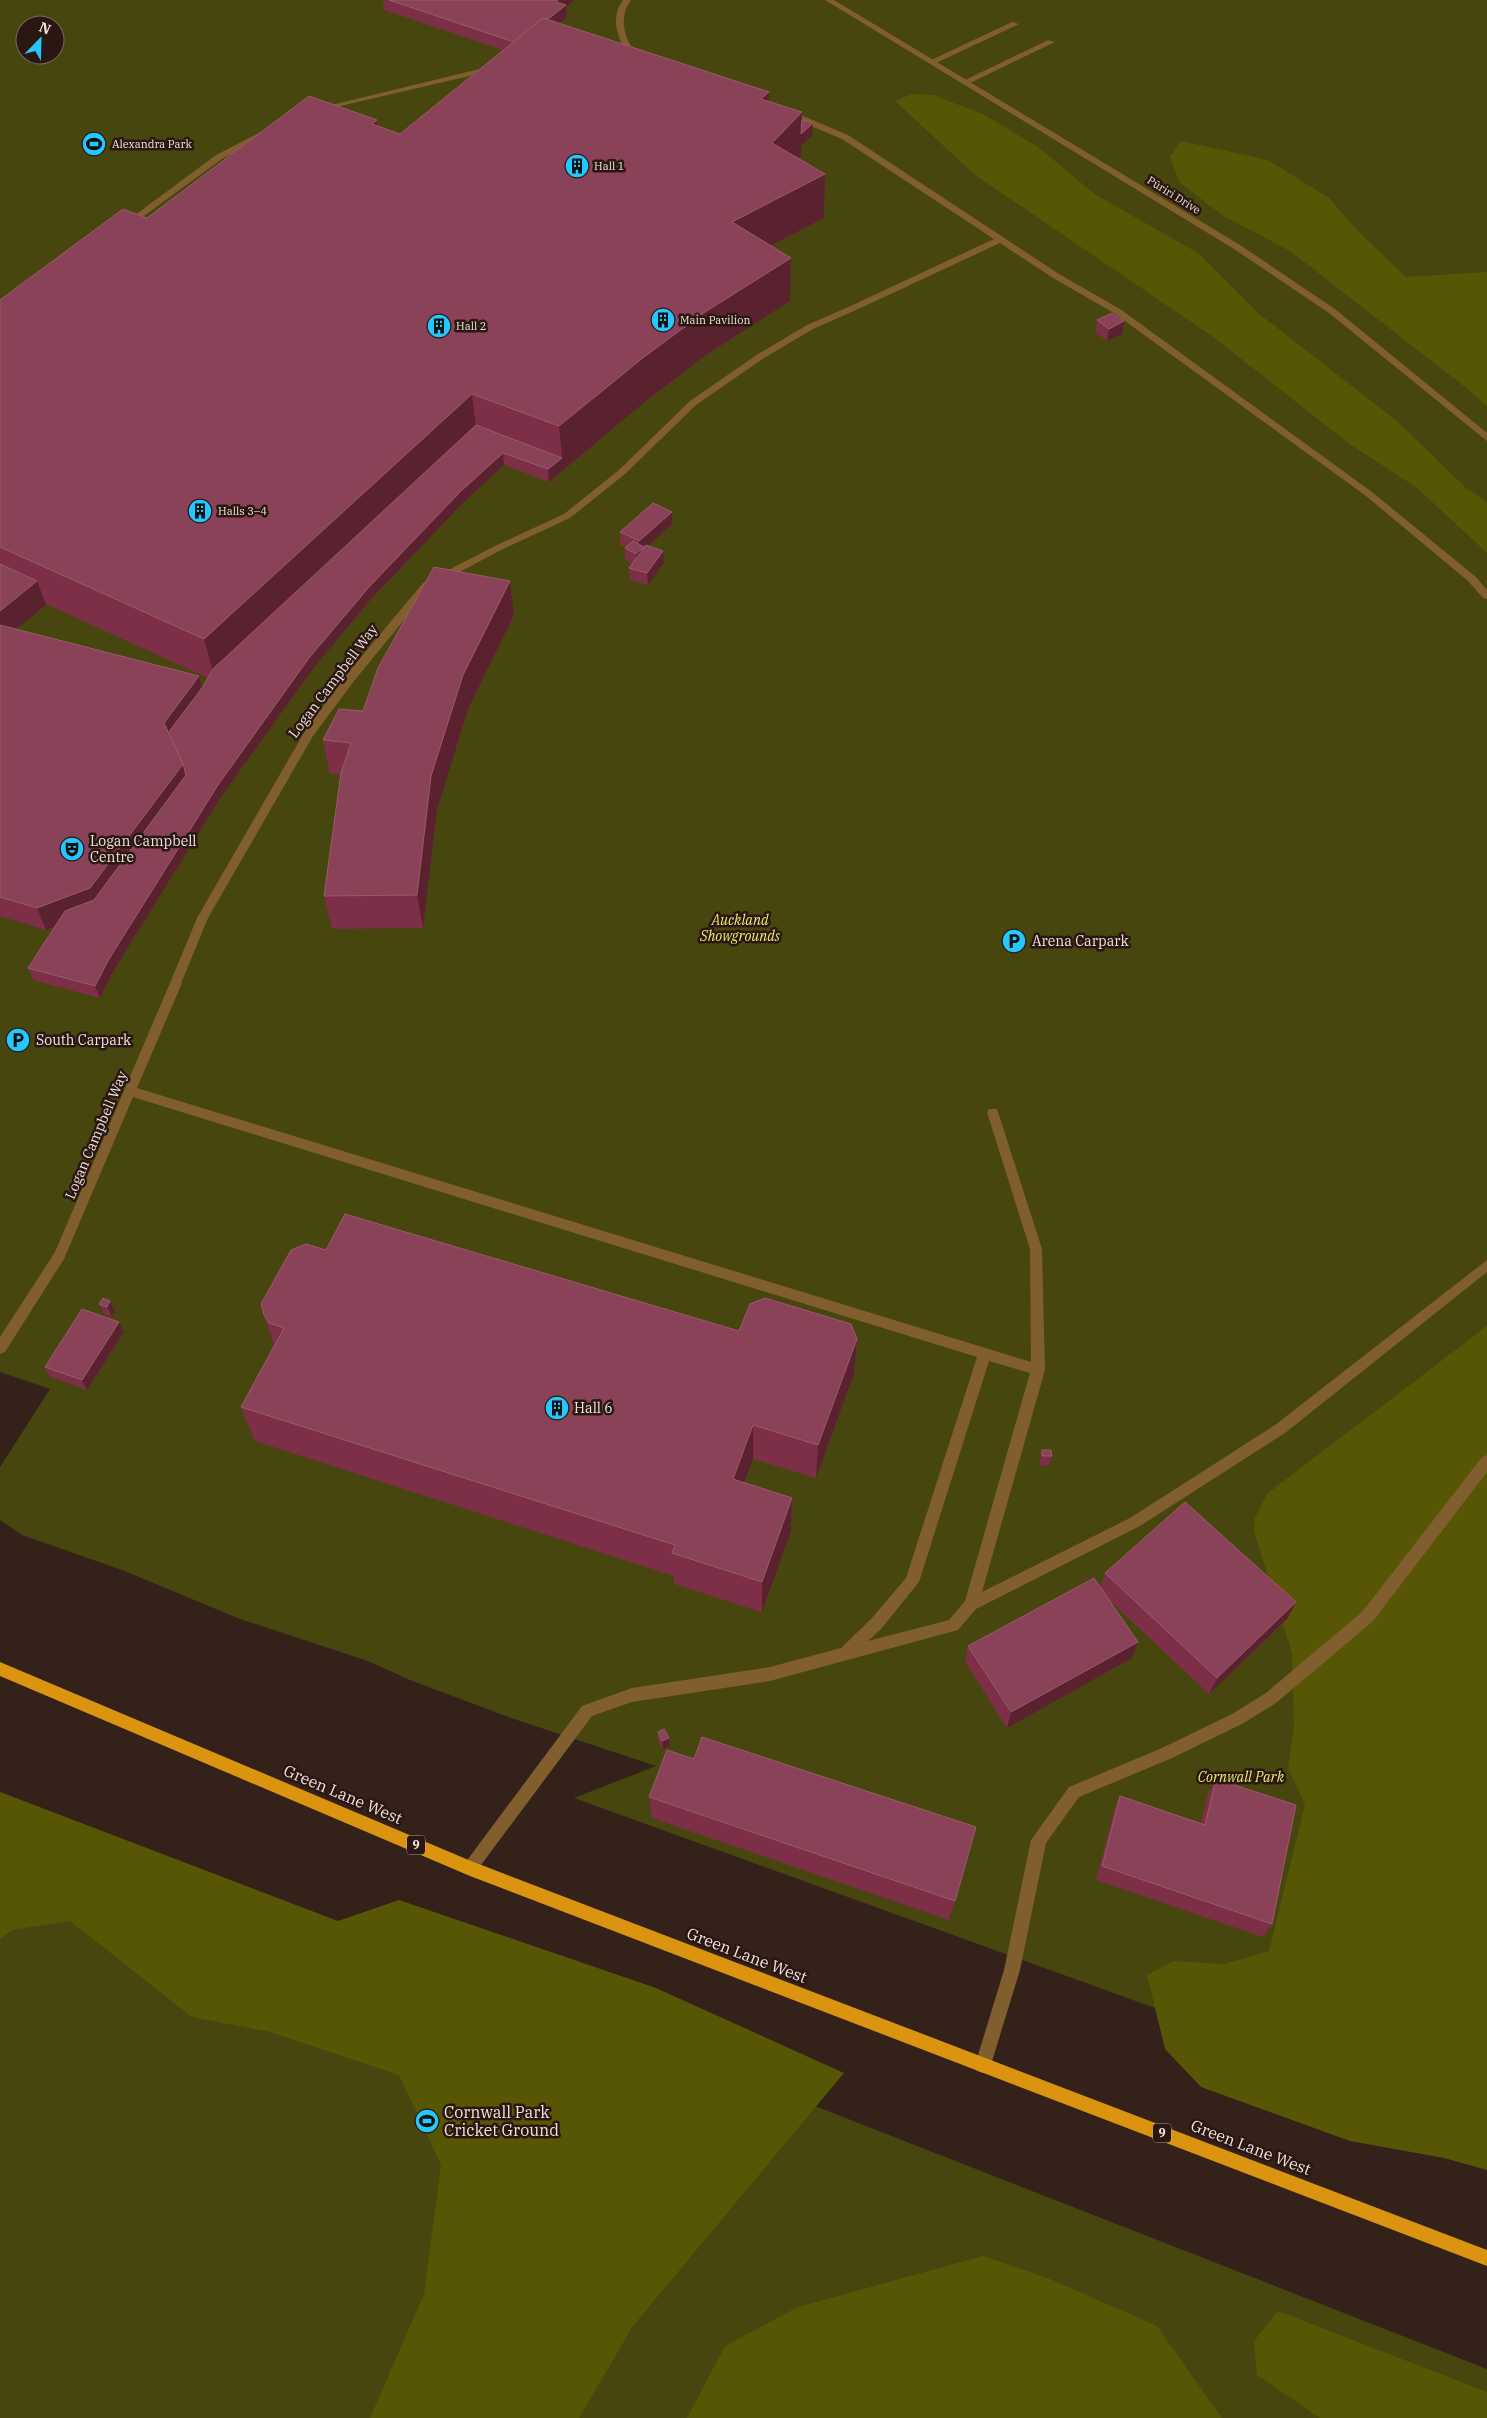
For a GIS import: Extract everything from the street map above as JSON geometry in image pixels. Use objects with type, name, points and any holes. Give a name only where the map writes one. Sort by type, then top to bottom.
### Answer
[{"type":"main road","name":"Green Lane West","points":[[0,1669],[470,1868],[1487,2258]]},
{"type":"street","points":[[628,0],[620,8],[619,21],[623,40],[636,62]]},
{"type":"street","name":"Pūriri Drive","points":[[829,0],[1237,247],[1332,311],[1487,438]]},
{"type":"street","points":[[931,62],[1015,24]]},
{"type":"street","points":[[965,82],[1051,42]]},
{"type":"street","points":[[619,58],[646,65]]},
{"type":"street","points":[[306,113],[502,66]]},
{"type":"street","points":[[776,108],[845,137],[1056,276],[1117,311],[1369,494],[1472,579],[1487,596]]},
{"type":"street","points":[[116,232],[220,156],[275,128]]},
{"type":"street","name":"Logan Campbell Way","points":[[0,1348],[60,1255],[203,918],[309,734],[350,678],[427,585],[500,547],[567,516],[622,472],[693,403],[761,356],[810,327],[1000,240]]},
{"type":"street","points":[[130,1091],[1038,1370]]},
{"type":"street","points":[[971,1604],[1038,1370],[1036,1249],[993,1112]]},
{"type":"street","points":[[470,1868],[588,1711],[632,1695],[770,1674],[953,1625],[971,1604],[1135,1522],[1280,1428],[1487,1265]]},
{"type":"street","points":[[846,1653],[876,1624],[912,1582],[985,1354]]},
{"type":"street","points":[[983,2065],[1012,1970],[1039,1840],[1074,1792],[1167,1753],[1237,1718],[1271,1698],[1368,1616],[1487,1461]]},
{"type":"green space","name":"Auckland Showgrounds","points":[[0,0],[1487,0],[1487,2128],[574,1798],[656,1766],[514,1719],[410,1680],[368,1661],[240,1619],[122,1570],[22,1535],[0,1520],[0,1467],[50,1389],[0,1372]]},
{"type":"green space","name":"Cornwall Park Cricket Ground","points":[[0,1792],[792,2097],[1487,2369],[1487,2418],[0,2418]]},
{"type":"shaded area","points":[[912,94],[933,95],[985,115],[1038,147],[1096,195],[1198,253],[1258,313],[1398,422],[1465,487],[1487,502],[1487,553],[1416,487],[1351,445],[1212,336],[975,175],[895,101]]},
{"type":"shaded area","points":[[1181,141],[1268,160],[1329,198],[1359,232],[1406,277],[1487,272],[1487,406],[1290,251],[1222,215],[1179,182],[1170,156]]},
{"type":"shaded area","points":[[1487,1326],[1487,2170],[1444,2158],[1350,2141],[1201,2087],[1165,2049],[1147,1975],[1173,1961],[1224,1964],[1269,1951],[1305,1804],[1288,1769],[1294,1726],[1292,1653],[1254,1531],[1255,1517],[1268,1493]]},
{"type":"shaded area","points":[[0,1792],[338,1921],[399,1900],[656,1988],[844,2073],[633,2326],[579,2418],[370,2418],[424,2294],[441,2165],[399,2075],[270,2032],[192,2017],[70,1921],[12,1930],[0,1939]]},
{"type":"shaded area","points":[[983,2256],[1050,2279],[1157,2326],[1222,2418],[687,2418],[725,2346],[798,2307]]},
{"type":"shaded area","points":[[1278,2311],[1487,2392],[1487,2418],[1320,2418],[1257,2375],[1254,2341]]},
{"type":"building","points":[[389,0],[558,0],[556,2],[566,5],[548,19],[543,18],[514,42]]},
{"type":"building","points":[[543,18],[769,92],[761,99],[802,112],[772,143],[825,174],[732,222],[791,258],[705,312],[644,357],[559,426],[472,394],[204,639],[0,547],[0,300],[123,209],[147,218],[309,96],[377,120],[372,124],[400,134]]},
{"type":"building","points":[[802,120],[813,123],[801,134]]},
{"type":"building","points":[[1112,313],[1124,321],[1109,329],[1097,320]]},
{"type":"building","points":[[476,425],[562,458],[548,469],[503,453],[460,492],[369,587],[309,658],[218,785],[109,959],[95,986],[28,968],[65,911],[94,900],[186,775],[183,764],[168,733],[202,688],[213,669]]},
{"type":"building","points":[[653,503],[672,512],[639,541],[620,532]]},
{"type":"building","points":[[633,541],[644,547],[636,554],[625,548]]},
{"type":"building","points":[[646,545],[663,551],[647,573],[629,568]]},
{"type":"building","points":[[0,564],[37,581],[0,611]]},
{"type":"building","points":[[434,567],[510,581],[463,675],[431,776],[417,895],[324,896],[341,773],[351,743],[323,740],[339,709],[363,711],[378,668]]},
{"type":"building","name":"Logan Campbell Centre","points":[[0,625],[199,676],[164,723],[183,764],[90,888],[37,908],[0,897]]},
{"type":"building","name":"Hall 6","points":[[345,1214],[739,1331],[750,1304],[765,1298],[851,1324],[857,1339],[818,1445],[753,1425],[733,1479],[792,1498],[762,1582],[672,1553],[675,1545],[241,1407],[284,1328],[269,1323],[264,1315],[261,1304],[291,1250],[306,1244],[326,1250]]},
{"type":"building","points":[[103,1298],[110,1301],[107,1307],[99,1304]]},
{"type":"building","points":[[82,1309],[119,1322],[82,1380],[45,1367]]},
{"type":"building","points":[[1042,1450],[1051,1450],[1052,1456],[1042,1456]]},
{"type":"building","points":[[1185,1502],[1296,1602],[1217,1678],[1105,1573]]},
{"type":"building","points":[[1094,1578],[1138,1642],[1011,1712],[968,1646]]},
{"type":"building","points":[[664,1729],[669,1738],[662,1741],[658,1732]]},
{"type":"building","points":[[702,1737],[976,1827],[955,1901],[649,1797],[667,1750],[694,1759]]},
{"type":"building","points":[[1216,1779],[1296,1805],[1272,1924],[1102,1866],[1120,1796],[1205,1825]]},
{"type":"place","name":"Alexandra Park","points":[[94,144]]},
{"type":"place","name":"Hall 1","points":[[577,166]]},
{"type":"place","name":"Main Pavilion","points":[[663,320]]},
{"type":"place","name":"Hall 2","points":[[439,326]]},
{"type":"place","name":"Halls 3–4","points":[[200,511]]},
{"type":"place","name":"Logan Campbell Centre","points":[[72,849]]},
{"type":"place","name":"Arena Carpark","points":[[1014,941]]},
{"type":"place","name":"South Carpark","points":[[18,1040]]},
{"type":"place","name":"Hall 6","points":[[557,1408]]},
{"type":"place","name":"Cornwall Park Cricket Ground","points":[[427,2121]]},
{"type":"park label","name":"Cornwall Park","points":[[1241,1777]]}]
